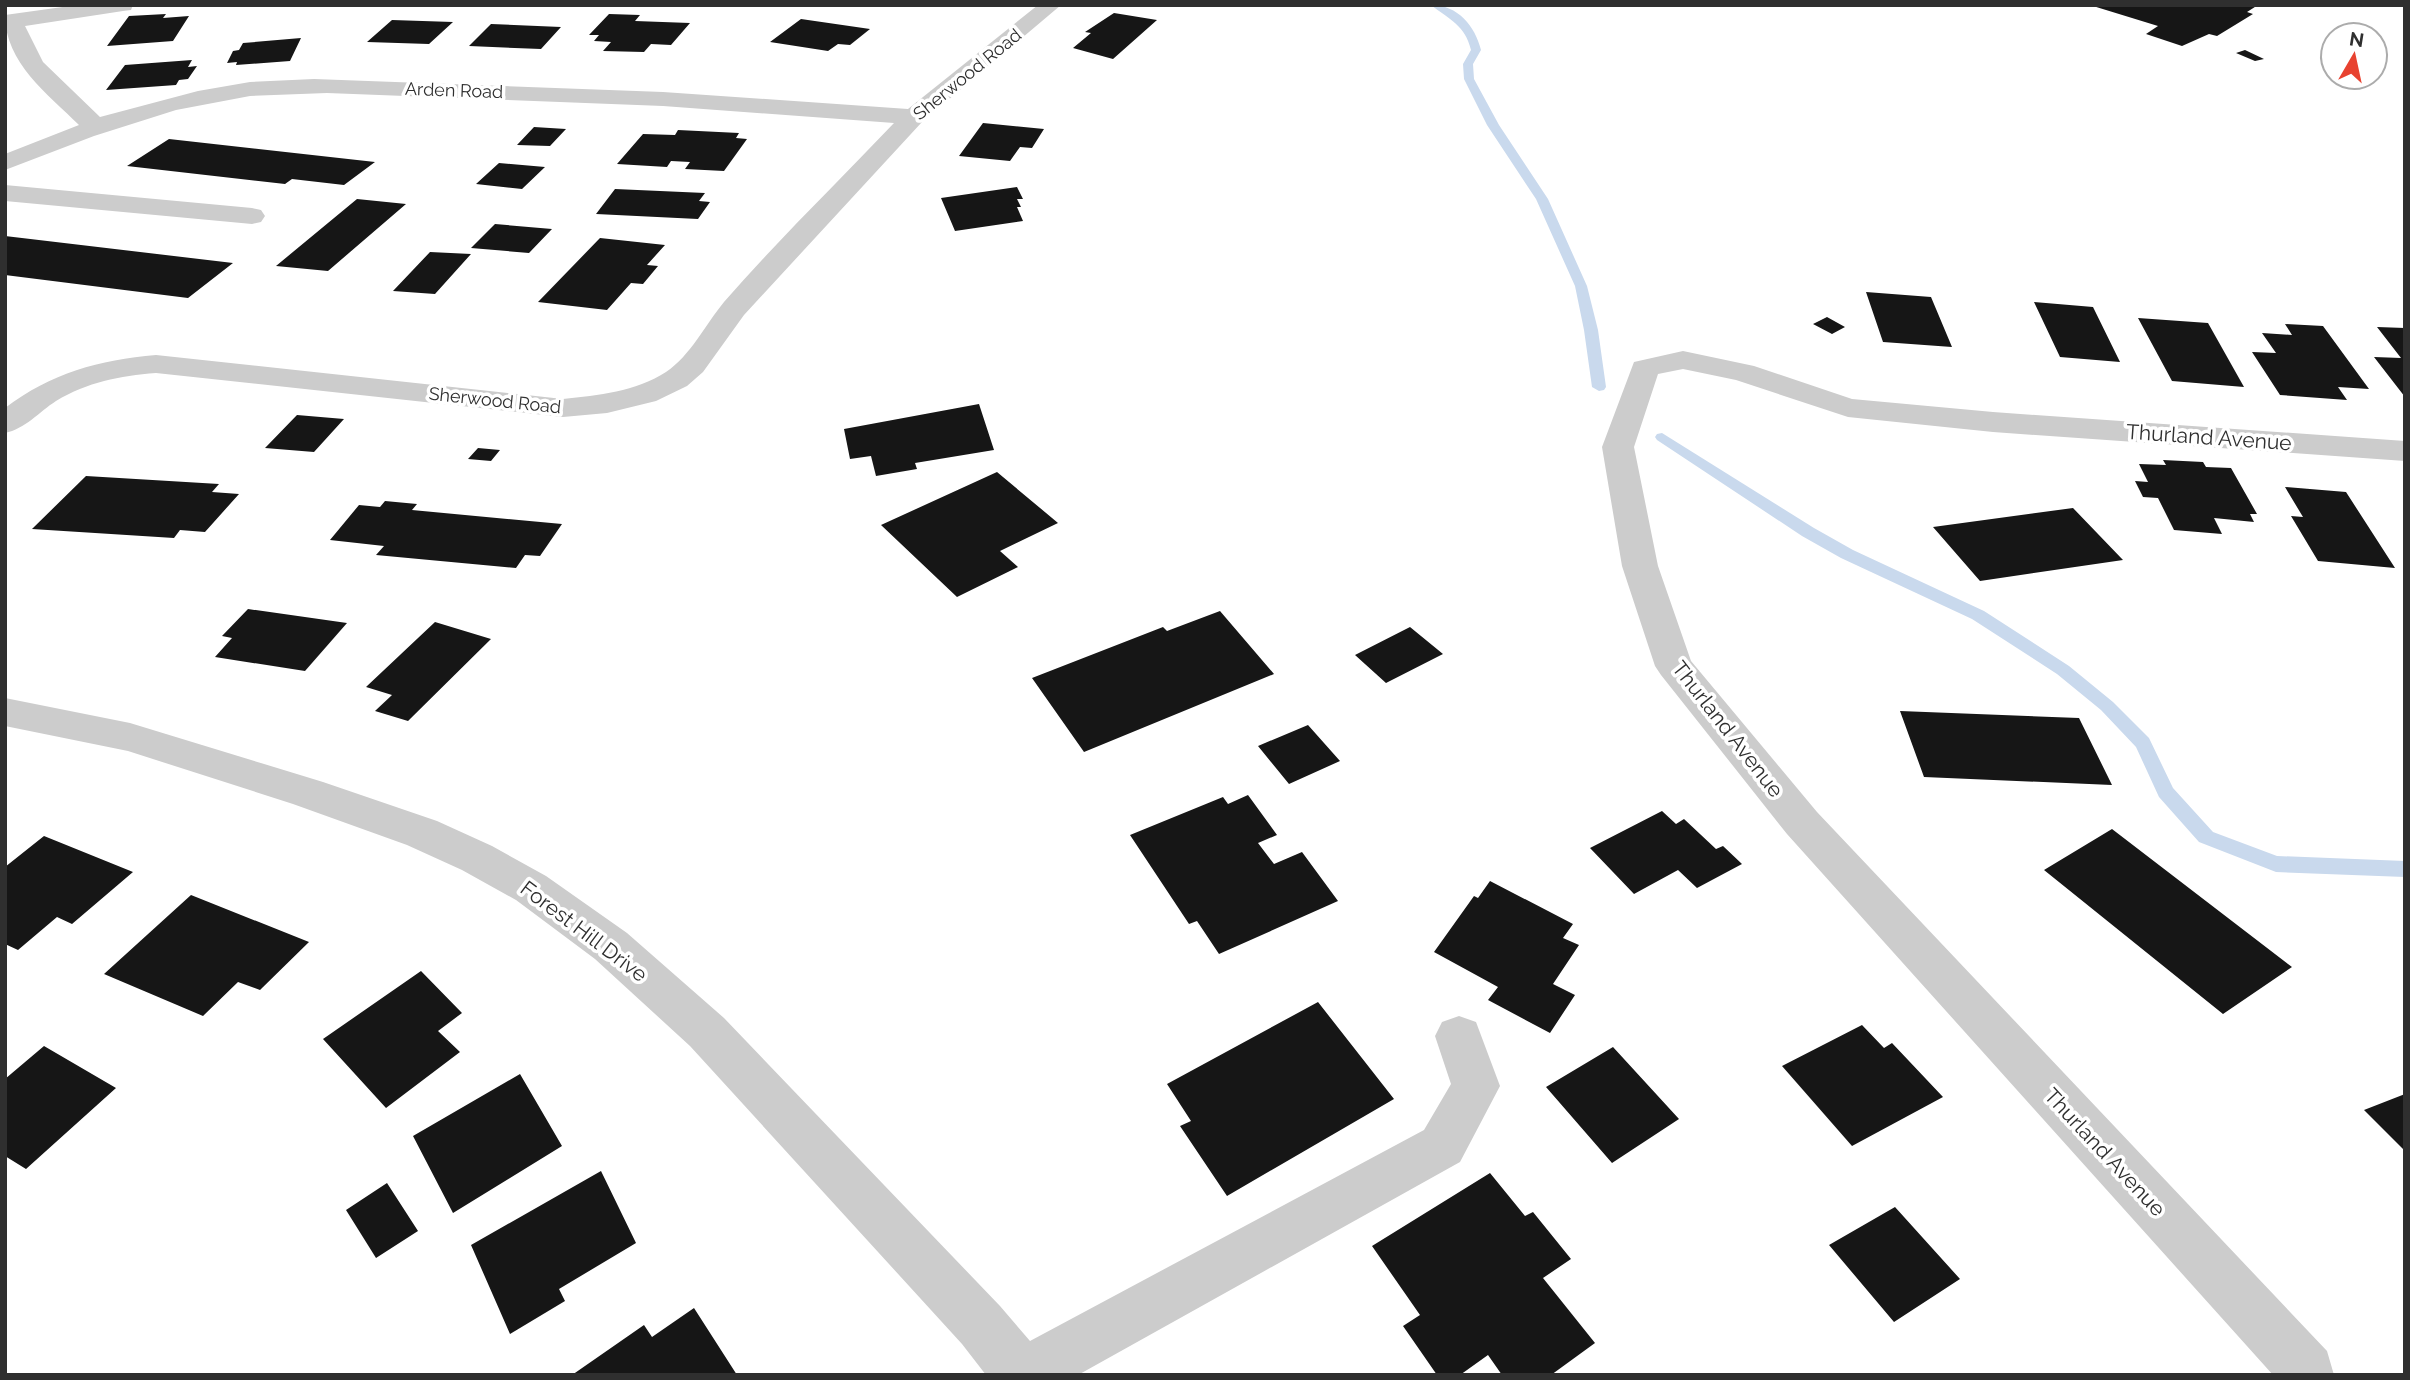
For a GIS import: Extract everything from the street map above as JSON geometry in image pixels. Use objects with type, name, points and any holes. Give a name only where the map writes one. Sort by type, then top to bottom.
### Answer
[{"type":"street","points":[[97,128],[35,70],[9,21],[123,5]]},
{"type":"street","name":"Sherwood Road","points":[[5,424],[38,398],[76,378],[109,368],[156,364],[563,408],[607,404],[645,394],[676,379],[692,366],[734,309],[913,117],[1051,5]]},
{"type":"street","name":"Arden Road","points":[[5,163],[97,128],[155,110],[223,93],[276,86],[663,99],[913,117]]},
{"type":"street","points":[[5,193],[252,216]]},
{"type":"street","name":"Thurland Avenue","points":[[2308,1374],[1802,823],[1674,666],[1640,566],[1618,447],[1645,369],[1683,360],[1743,372],[1848,408],[1993,422],[2405,451]]},
{"type":"street","points":[[5,393],[38,398]]},
{"type":"street","name":"Forest Hill Drive","points":[[5,712],[130,737],[295,789],[422,833],[477,858],[531,888],[611,946],[707,1032],[981,1325],[1022,1375]]},
{"type":"street","points":[[1022,1375],[1442,1146],[1476,1086],[1459,1036]]},
{"type":"building","points":[[2258,5],[2247,12],[2253,14],[2217,36],[2209,34],[2182,46],[2146,34],[2158,26],[2093,6]]},
{"type":"building","points":[[1114,13],[1157,20],[1113,59],[1073,48],[1091,33],[1085,32]]},
{"type":"building","points":[[166,14],[163,18],[189,16],[173,41],[107,46],[129,16]]},
{"type":"building","points":[[609,14],[640,15],[635,21],[690,23],[671,45],[651,44],[644,52],[603,51],[611,42],[594,41],[599,35],[589,35]]},
{"type":"building","points":[[801,19],[870,29],[850,45],[838,44],[828,51],[770,42]]},
{"type":"building","points":[[392,20],[453,22],[429,44],[367,42]]},
{"type":"building","points":[[491,24],[561,27],[541,49],[469,46]]},
{"type":"building","points":[[301,38],[290,61],[236,65],[237,62],[227,63],[233,51],[239,50],[243,43]]},
{"type":"building","points":[[2245,50],[2264,59],[2255,61],[2236,53]]},
{"type":"building","points":[[192,60],[188,67],[197,66],[188,79],[179,80],[176,85],[106,90],[125,65]]},
{"type":"building","points":[[983,123],[1044,129],[1032,148],[1020,147],[1010,161],[959,156]]},
{"type":"building","points":[[534,127],[566,129],[550,146],[517,145]]},
{"type":"building","points":[[678,130],[739,133],[736,138],[747,139],[724,171],[685,169],[690,162],[671,161],[667,167],[617,164],[643,134],[675,135]]},
{"type":"building","points":[[169,139],[375,162],[344,185],[292,179],[285,184],[127,166]]},
{"type":"building","points":[[499,163],[545,167],[522,189],[476,184]]},
{"type":"building","points":[[1017,187],[1023,199],[1017,199],[1021,207],[1017,207],[1023,221],[955,231],[941,198]]},
{"type":"building","points":[[615,189],[705,193],[699,201],[710,202],[698,219],[596,214]]},
{"type":"building","points":[[357,199],[406,204],[328,271],[276,266]]},
{"type":"building","points":[[495,224],[552,229],[529,253],[471,248]]},
{"type":"building","points":[[5,236],[233,263],[188,298],[5,275]]},
{"type":"building","points":[[600,238],[665,245],[647,265],[658,266],[643,284],[631,283],[607,310],[538,302]]},
{"type":"building","points":[[430,252],[471,254],[435,294],[393,291]]},
{"type":"building","points":[[1866,292],[1931,297],[1952,347],[1883,342]]},
{"type":"building","points":[[2034,302],[2093,307],[2120,362],[2060,357]]},
{"type":"building","points":[[1827,317],[1845,327],[1832,334],[1813,324]]},
{"type":"building","points":[[2138,318],[2208,323],[2244,387],[2172,381]]},
{"type":"building","points":[[2285,324],[2323,326],[2369,389],[2338,387],[2347,400],[2280,395],[2252,352],[2276,353],[2262,333],[2292,335]]},
{"type":"building","points":[[2377,327],[2405,328],[2405,397],[2374,357],[2401,358]]},
{"type":"building","points":[[979,404],[994,450],[915,463],[917,469],[876,476],[871,456],[850,459],[844,429]]},
{"type":"building","points":[[297,415],[344,419],[314,452],[265,448]]},
{"type":"building","points":[[478,448],[500,450],[491,461],[468,459]]},
{"type":"building","points":[[2163,460],[2203,462],[2206,467],[2231,468],[2257,514],[2250,514],[2254,522],[2214,518],[2222,534],[2174,530],[2158,498],[2143,497],[2135,481],[2148,482],[2139,464],[2166,465]]},
{"type":"building","points":[[997,472],[1058,523],[1000,551],[1018,567],[957,597],[881,525]]},
{"type":"building","points":[[86,476],[219,484],[212,492],[239,494],[205,532],[180,530],[174,538],[32,529]]},
{"type":"building","points":[[2285,487],[2346,492],[2395,568],[2318,561],[2291,516],[2303,517]]},
{"type":"building","points":[[385,501],[417,504],[412,510],[562,524],[540,556],[525,555],[516,568],[376,555],[384,546],[330,540],[359,505],[380,507]]},
{"type":"building","points":[[2073,508],[2123,560],[1980,581],[1933,527]]},
{"type":"building","points":[[248,609],[347,623],[305,671],[215,657],[232,638],[222,636]]},
{"type":"building","points":[[1220,611],[1274,674],[1084,752],[1032,678],[1163,627],[1167,631]]},
{"type":"building","points":[[435,622],[491,639],[408,721],[375,711],[392,695],[366,687]]},
{"type":"building","points":[[1410,627],[1443,654],[1386,683],[1355,655]]},
{"type":"building","points":[[1900,711],[2079,718],[2112,785],[1924,777]]},
{"type":"building","points":[[1308,725],[1340,761],[1289,784],[1258,746]]},
{"type":"building","points":[[1248,795],[1277,835],[1258,843],[1274,864],[1302,852],[1338,901],[1219,954],[1197,921],[1189,924],[1130,835],[1223,797],[1228,804]]},
{"type":"building","points":[[1662,811],[1676,824],[1684,819],[1716,849],[1723,846],[1742,864],[1697,888],[1678,870],[1634,894],[1590,848]]},
{"type":"building","points":[[2112,829],[2292,967],[2223,1014],[2044,870]]},
{"type":"building","points":[[44,836],[133,872],[72,924],[57,917],[18,950],[5,944],[5,867]]},
{"type":"building","points":[[1490,881],[1573,924],[1563,938],[1579,945],[1553,984],[1575,995],[1550,1033],[1488,1000],[1498,987],[1434,952],[1474,896],[1478,898]]},
{"type":"building","points":[[191,895],[309,942],[260,990],[238,982],[203,1016],[104,974]]},
{"type":"building","points":[[421,971],[462,1013],[438,1031],[460,1052],[386,1108],[323,1039]]},
{"type":"building","points":[[1318,1002],[1394,1099],[1227,1196],[1180,1126],[1191,1121],[1167,1084]]},
{"type":"building","points":[[1862,1025],[1884,1048],[1892,1043],[1943,1097],[1852,1146],[1782,1066]]},
{"type":"building","points":[[44,1046],[116,1088],[26,1169],[5,1156],[5,1079]]},
{"type":"building","points":[[1613,1047],[1679,1119],[1612,1163],[1546,1087]]},
{"type":"building","points":[[520,1074],[562,1146],[453,1213],[413,1136]]},
{"type":"building","points":[[2405,1094],[2405,1151],[2364,1110]]},
{"type":"building","points":[[601,1171],[636,1243],[559,1289],[565,1301],[510,1334],[471,1245]]},
{"type":"building","points":[[1490,1173],[1525,1216],[1533,1212],[1571,1259],[1543,1278],[1595,1343],[1551,1375],[1502,1375],[1488,1355],[1460,1375],[1437,1375],[1403,1326],[1420,1315],[1372,1246]]},
{"type":"building","points":[[387,1183],[418,1231],[376,1258],[346,1210]]},
{"type":"building","points":[[1895,1207],[1960,1279],[1894,1322],[1829,1245]]},
{"type":"building","points":[[694,1308],[737,1375],[572,1375],[644,1325],[652,1337]]},
{"type":"waterway","points":[[1436,5],[1463,22],[1471,33],[1476,50],[1468,64],[1469,79],[1493,125],[1542,199],[1581,286],[1591,330],[1599,387]]},
{"type":"waterway","points":[[1662,437],[1808,532],[1847,554],[1978,615],[2063,670],[2107,706],[2143,743],[2166,792],[2206,837],[2276,864],[2405,869]]}]
